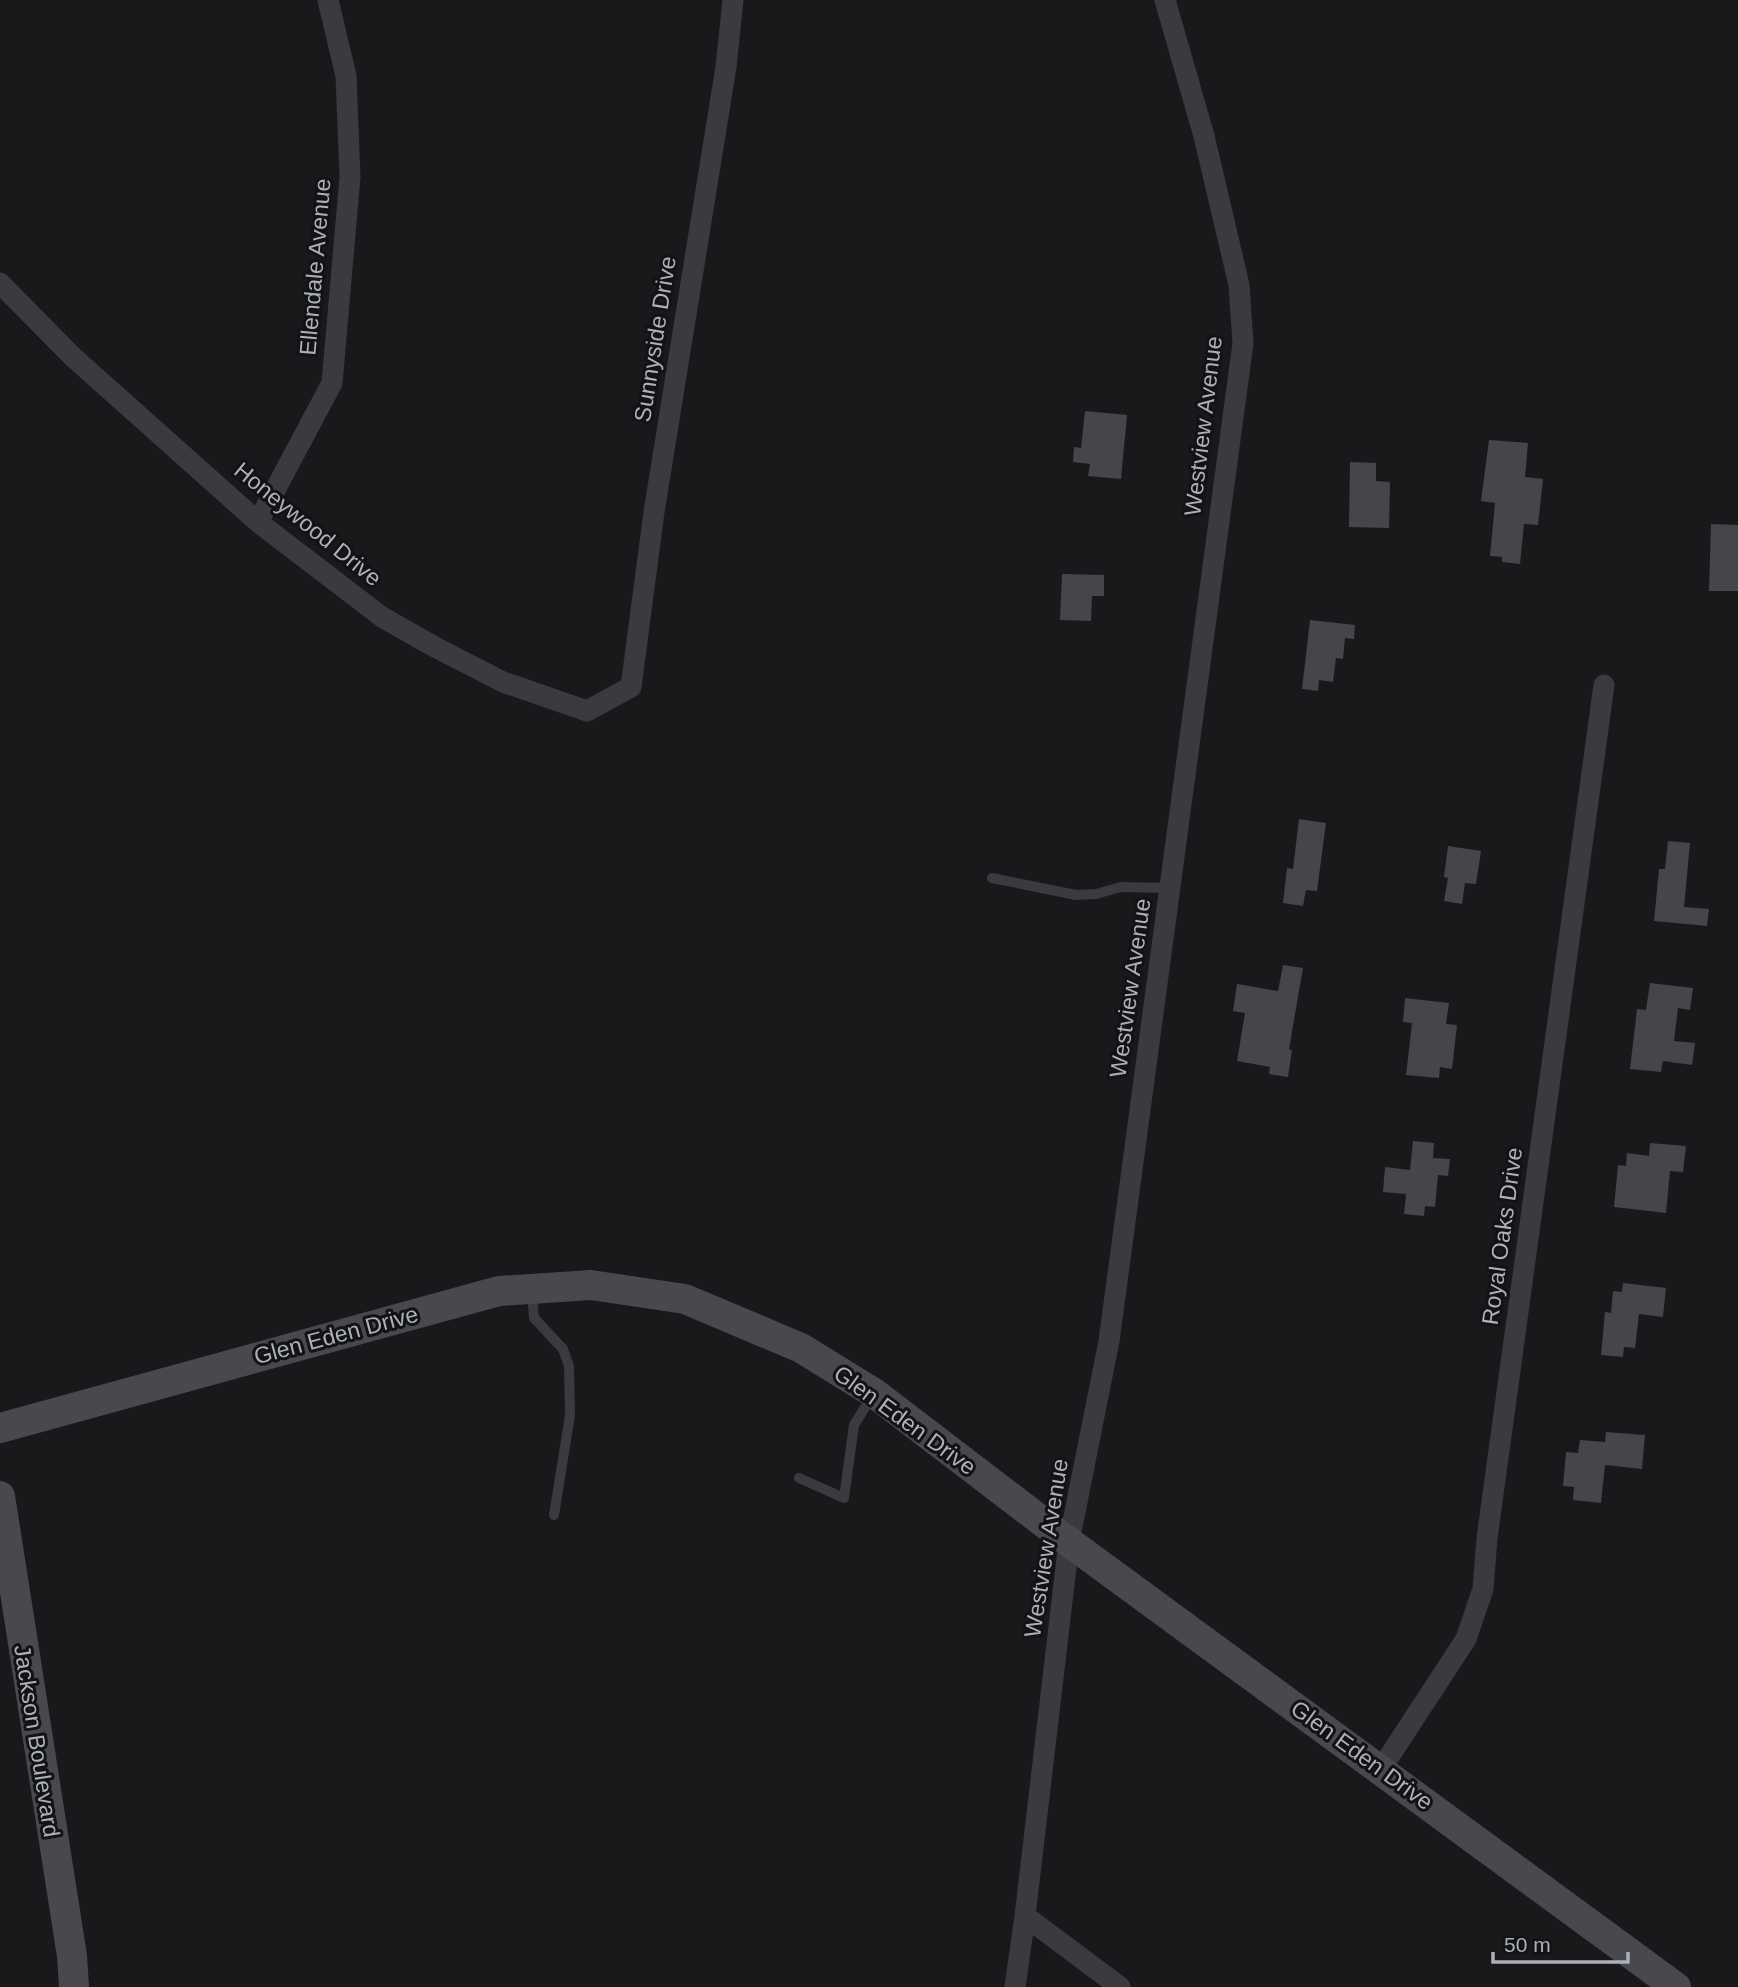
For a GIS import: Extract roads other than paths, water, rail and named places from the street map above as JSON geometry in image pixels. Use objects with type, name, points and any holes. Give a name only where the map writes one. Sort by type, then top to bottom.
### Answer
[{"type":"street","name":"Ellendale Avenue","points":[[258,522],[331,383],[350,177],[346,76],[328,0]]},
{"type":"street","name":"Sunnyside Drive","points":[[631,687],[654,512],[726,67],[733,0]]},
{"type":"street","name":"Westview Avenue","points":[[1015,1987],[1026,1916],[1069,1542],[1109,1341],[1242,343],[1239,285],[1204,136],[1166,0]]},
{"type":"street","name":"Honeywood Drive","points":[[0,283],[73,357],[258,522],[382,617],[503,682],[587,711],[631,687]]},
{"type":"street","name":"Royal Oaks Drive","points":[[1381,1769],[1466,1639],[1483,1588],[1486,1538],[1604,685]]},
{"type":"street","name":"Glen Eden Drive","points":[[0,1428],[499,1290],[591,1285],[685,1300],[801,1348],[874,1393],[1069,1542],[1676,1987]]},
{"type":"street","name":"Jackson Boulevard","points":[[0,1496],[72,1956],[74,1987]]},
{"type":"street","points":[[1026,1916],[1120,1987]]},
{"type":"lane","points":[[992,878],[1076,895],[1096,894],[1121,887],[1170,888]]},
{"type":"lane","points":[[532,1288],[534,1318],[563,1349],[569,1366],[570,1415],[554,1515]]},
{"type":"lane","points":[[799,1478],[844,1498],[854,1425],[874,1393]]}]
